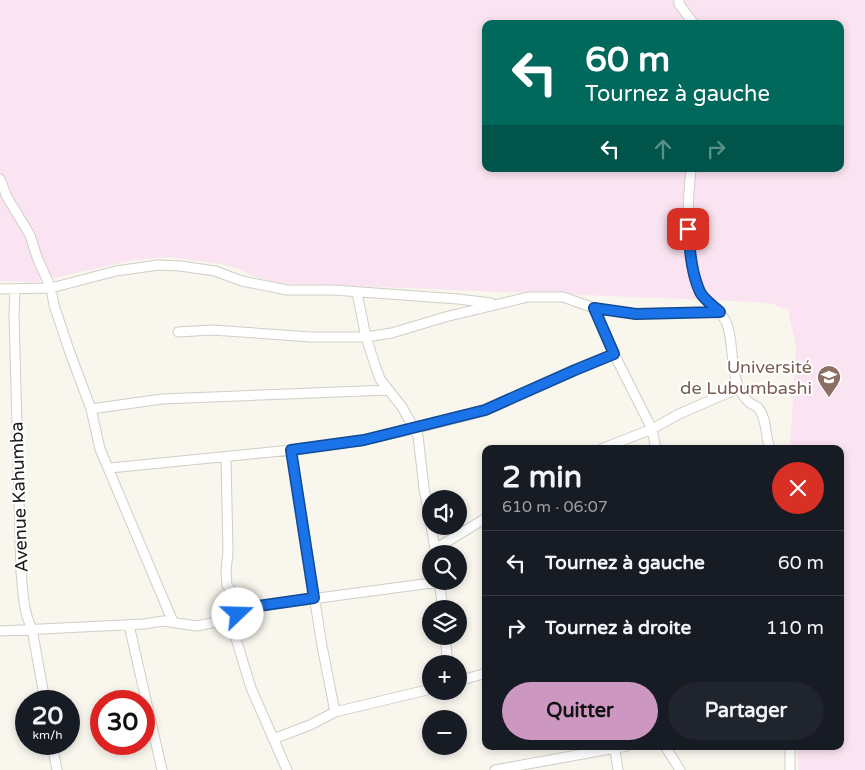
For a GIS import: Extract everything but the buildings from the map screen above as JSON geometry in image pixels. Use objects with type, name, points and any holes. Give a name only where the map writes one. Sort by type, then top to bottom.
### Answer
[{"type":"street","points":[[679,0],[679,4],[691,20]]},
{"type":"street","points":[[691,172],[688,189],[688,229],[692,265],[700,292],[720,312],[729,332],[739,388],[748,402],[759,407],[763,416],[768,445]]},
{"type":"street","points":[[0,179],[7,198],[30,235],[38,260],[51,288],[54,305],[91,409],[96,438],[173,622]]},
{"type":"street","points":[[0,289],[51,288],[116,271],[158,266],[180,266],[215,272],[242,281],[287,290],[458,299],[498,304]]},
{"type":"street","name":"Avenue Kahumba","points":[[15,289],[20,550],[24,607],[27,620],[32,629],[43,690]]},
{"type":"street","points":[[358,293],[366,337],[380,379],[402,407],[419,441],[424,488],[434,545]]},
{"type":"street","points":[[178,332],[212,330],[310,337],[366,337],[392,333],[445,317],[528,297],[562,297],[594,308],[636,314],[720,312]]},
{"type":"street","points":[[594,308],[614,354],[652,429],[655,445]]},
{"type":"street","points":[[110,468],[291,450],[364,440],[414,429],[485,410],[614,354]]},
{"type":"street","points":[[610,445],[652,429],[679,414],[739,388]]},
{"type":"street","points":[[91,409],[162,399],[389,390]]},
{"type":"street","points":[[291,450],[314,598],[336,712]]},
{"type":"street","points":[[226,457],[227,585],[238,600],[251,607]]},
{"type":"street","points":[[444,545],[482,521]]},
{"type":"street","points":[[0,631],[155,622],[173,622],[197,626],[230,619],[251,607],[422,584]]},
{"type":"street","points":[[230,619],[251,688],[287,770]]},
{"type":"street","points":[[128,625],[162,770]]},
{"type":"street","points":[[467,679],[482,674]]},
{"type":"street","points":[[273,738],[310,725],[336,712],[422,691]]},
{"type":"street","points":[[495,770],[536,766],[615,750],[618,770]]},
{"type":"street","points":[[668,750],[680,770]]},
{"type":"street","points":[[790,750],[790,770]]},
{"type":"street","points":[[54,755],[57,770]]},
{"type":"shaded area","name":"Université de Lubumbashi","points":[[0,0],[865,0],[865,770],[799,770],[797,750],[844,750],[844,445],[790,445],[796,347],[788,309],[774,304],[757,302],[278,283],[222,264],[168,257],[134,260],[36,282],[0,281]]},
{"type":"place","name":"Université de Lubumbashi","points":[[829,398]]},
{"type":"route","points":[[238,614],[251,607],[314,598],[291,450],[364,440],[485,410],[505,403],[614,354],[594,308],[636,314],[720,312],[700,292],[690,256],[688,229]]}]
